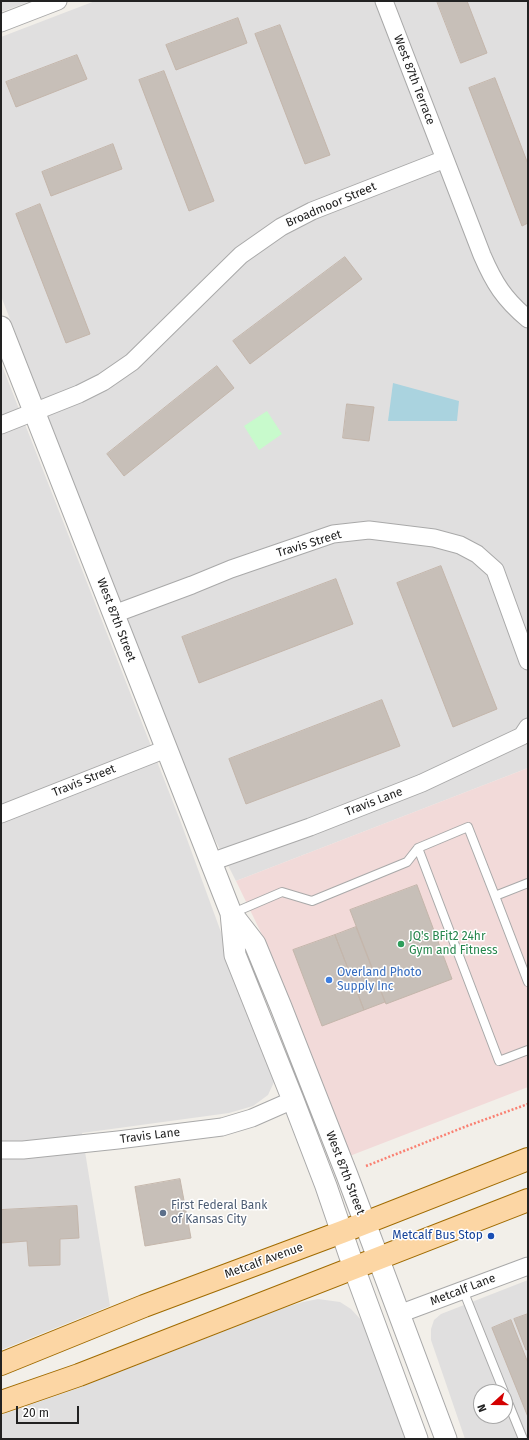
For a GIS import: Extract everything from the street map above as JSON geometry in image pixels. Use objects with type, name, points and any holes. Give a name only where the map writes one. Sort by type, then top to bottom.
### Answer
[{"type":"main road","name":"Metcalf Avenue","points":[[1,1364],[144,1306],[342,1232],[528,1159]]},
{"type":"main road","points":[[1,1402],[78,1375],[528,1200]]},
{"type":"street","points":[[1,23],[58,1]]},
{"type":"street","name":"West 87th Terrace","points":[[384,1],[445,159]]},
{"type":"street","points":[[445,159],[482,255],[494,281],[513,307],[528,319]]},
{"type":"street","name":"Broadmoor Street","points":[[1,425],[78,394],[103,382],[132,362],[241,256],[281,227],[312,211],[445,159]]},
{"type":"street","name":"West 87th Street","points":[[1,327],[231,913],[235,955],[326,1186],[414,1438]]},
{"type":"street","name":"Travis Street","points":[[114,614],[231,569],[333,534],[369,530],[434,538],[460,545],[477,554],[494,570],[525,654]]},
{"type":"street","name":"Travis Lane","points":[[211,862],[310,827],[422,783],[522,736],[528,727]]},
{"type":"street","name":"Travis Street","points":[[1,814],[166,749]]},
{"type":"street","name":"West 87th Street","points":[[231,913],[255,944],[347,1175],[446,1439]]},
{"type":"street","name":"Travis Lane","points":[[1,1150],[23,1150],[222,1127],[252,1118],[293,1100]]},
{"type":"street","name":"Metcalf Lane","points":[[399,1314],[528,1266]]},
{"type":"lane","points":[[231,913],[282,892],[312,901],[407,862],[418,848],[468,827],[528,982]]},
{"type":"lane","points":[[418,848],[499,1061],[528,1050]]},
{"type":"lane","points":[[495,896],[528,883]]},
{"type":"lane","points":[[463,1290],[501,1384]]},
{"type":"lane","points":[[513,1415],[523,1439]]},
{"type":"path","points":[[347,1175],[467,1126],[528,1104]]},
{"type":"shaded area","points":[[1,1],[31,1],[1,12]]},
{"type":"shaded area","points":[[95,1],[528,1],[528,768],[236,881],[205,820],[1,296],[1,37]]},
{"type":"shaded area","points":[[1,363],[180,820],[267,1058],[274,1082],[268,1095],[253,1106],[229,1113],[82,1133],[110,1306],[1,1350]]},
{"type":"shaded area","points":[[528,768],[528,1087],[347,1157],[266,943],[236,881]]},
{"type":"shaded area","points":[[528,1280],[528,1439],[465,1439],[431,1340],[431,1329],[434,1320],[441,1314]]},
{"type":"shaded area","points":[[318,1299],[340,1302],[351,1309],[364,1323],[410,1439],[1,1439],[1,1415],[76,1389],[283,1308]]},
{"type":"green space","points":[[267,411],[282,434],[259,450],[244,426]]},
{"type":"water","points":[[393,383],[459,401],[457,421],[388,421]]},
{"type":"building","points":[[437,1],[467,1],[487,53],[461,63]]},
{"type":"building","points":[[238,18],[247,43],[176,70],[166,45]]},
{"type":"building","points":[[280,25],[330,155],[305,164],[255,34]]},
{"type":"building","points":[[77,55],[87,79],[16,107],[6,82]]},
{"type":"building","points":[[164,71],[214,201],[189,211],[139,80]]},
{"type":"building","points":[[495,78],[528,164],[528,223],[522,226],[469,88]]},
{"type":"building","points":[[113,144],[122,169],[51,196],[42,172]]},
{"type":"building","points":[[40,204],[90,334],[66,343],[16,214]]},
{"type":"building","points":[[345,257],[362,279],[250,364],[233,341]]},
{"type":"building","points":[[217,366],[234,388],[124,476],[107,454]]},
{"type":"building","points":[[347,404],[374,407],[369,441],[343,438]]},
{"type":"building","points":[[441,566],[497,709],[453,727],[397,583]]},
{"type":"building","points":[[336,579],[353,624],[199,683],[182,637]]},
{"type":"building","points":[[382,700],[400,746],[246,804],[229,759]]},
{"type":"building","name":"JQ's BFit2 24hr Gym and Fitness","points":[[417,885],[452,979],[386,1004],[350,910]]},
{"type":"building","points":[[356,927],[385,1002],[364,1010],[335,935]]},
{"type":"building","name":"Overland Photo Supply Inc","points":[[335,935],[364,1010],[322,1026],[293,950]]},
{"type":"building","name":"First Federal Bank of Kansas City","points":[[180,1179],[191,1238],[145,1246],[135,1187]]},
{"type":"building","points":[[77,1206],[79,1238],[60,1239],[60,1265],[29,1266],[27,1241],[1,1243],[1,1210]]},
{"type":"building","points":[[528,1314],[528,1349],[526,1350],[514,1319]]},
{"type":"building","points":[[511,1320],[528,1363],[528,1417],[492,1328]]},
{"type":"place","name":"JQ's BFit2 24hr Gym and Fitness","points":[[401,944]]},
{"type":"place","name":"Overland Photo Supply Inc","points":[[329,980]]},
{"type":"place","name":"First Federal Bank of Kansas City","points":[[163,1213]]},
{"type":"place","name":"Metcalf Bus Stop","points":[[491,1236]]}]
